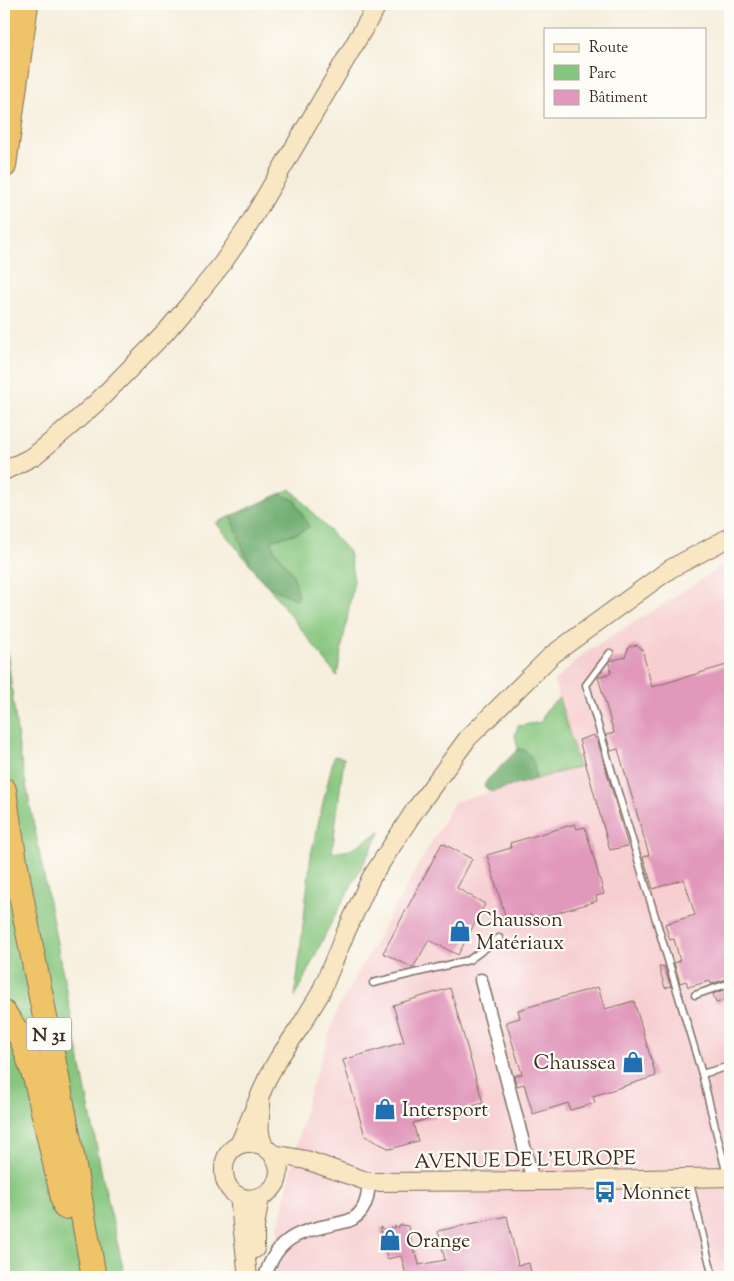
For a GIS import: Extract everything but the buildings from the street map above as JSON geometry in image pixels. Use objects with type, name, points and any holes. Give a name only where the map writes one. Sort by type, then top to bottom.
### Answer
[{"type":"highway","points":[[4,25],[7,4]]},
{"type":"highway","points":[[4,166],[26,4]]},
{"type":"highway","name":"N 31","points":[[4,790],[20,891],[54,1058],[94,1277]]},
{"type":"highway","name":"N 31","points":[[4,877],[62,1167],[81,1277]]},
{"type":"highway","points":[[4,1012],[22,1040],[36,1080],[81,1277]]},
{"type":"highway","points":[[54,1058],[103,1277]]},
{"type":"main road","points":[[4,471],[34,456],[70,428],[164,334],[222,264],[248,228],[378,4]]},
{"type":"main road","points":[[239,1145],[278,1059],[320,994],[345,934],[372,878],[415,810],[468,738],[552,655],[670,569],[730,529]]},
{"type":"main road","points":[[670,569],[730,537]]},
{"type":"main road","points":[[262,1095],[259,1127],[278,1165],[278,1177],[272,1189],[260,1197],[239,1196],[232,1191],[226,1184],[224,1175],[226,1158],[232,1150],[239,1145],[248,1143],[256,1143],[269,1150]]},
{"type":"main road","name":"AVENUE DE L'EUROPE","points":[[269,1150],[306,1160],[369,1182],[729,1177]]},
{"type":"main road","points":[[278,1177],[308,1166],[323,1167]]},
{"type":"main road","points":[[239,1196],[248,1277]]},
{"type":"main road","points":[[258,1277],[255,1258],[255,1227],[260,1197]]},
{"type":"street","points":[[481,980],[533,1181]]},
{"type":"street","points":[[265,1277],[275,1255],[294,1235],[308,1229],[354,1219],[361,1213],[365,1206],[369,1182]]},
{"type":"lane","points":[[610,653],[586,685],[702,1074],[729,1177]]},
{"type":"lane","points":[[374,983],[469,960],[499,938]]},
{"type":"lane","points":[[695,995],[730,984]]},
{"type":"lane","points":[[702,1074],[730,1066]]},
{"type":"lane","points":[[689,1178],[713,1277]]},
{"type":"shaded area","points":[[725,565],[730,576],[730,1277],[276,1277],[278,1227],[308,1097],[338,1008],[454,802],[579,767],[554,681],[585,653]]},
{"type":"green space","points":[[291,489],[349,552],[354,580],[337,676],[268,586],[216,523]]},
{"type":"green space","points":[[280,494],[295,500],[309,527],[298,533],[272,540],[275,550],[293,575],[298,600],[270,587],[262,581],[250,564],[231,516]]},
{"type":"green space","points":[[4,626],[19,748],[103,1179],[125,1277],[4,1277]]},
{"type":"green space","points":[[559,698],[579,767],[536,779],[534,764],[525,750],[518,749],[515,736],[518,726],[541,722],[546,710]]},
{"type":"green space","points":[[518,749],[523,750],[530,756],[534,765],[536,779],[491,792],[484,786],[487,780]]},
{"type":"green space","points":[[334,756],[344,758],[332,853],[350,850],[381,831],[328,929],[295,997],[311,854]]},
{"type":"place","name":"Chausson Matériaux","points":[[460,931]]},
{"type":"place","name":"Chaussea","points":[[633,1062]]},
{"type":"place","name":"Intersport","points":[[385,1109]]},
{"type":"place","name":"Monnet","points":[[605,1192]]},
{"type":"place","name":"Orange","points":[[390,1240]]}]
